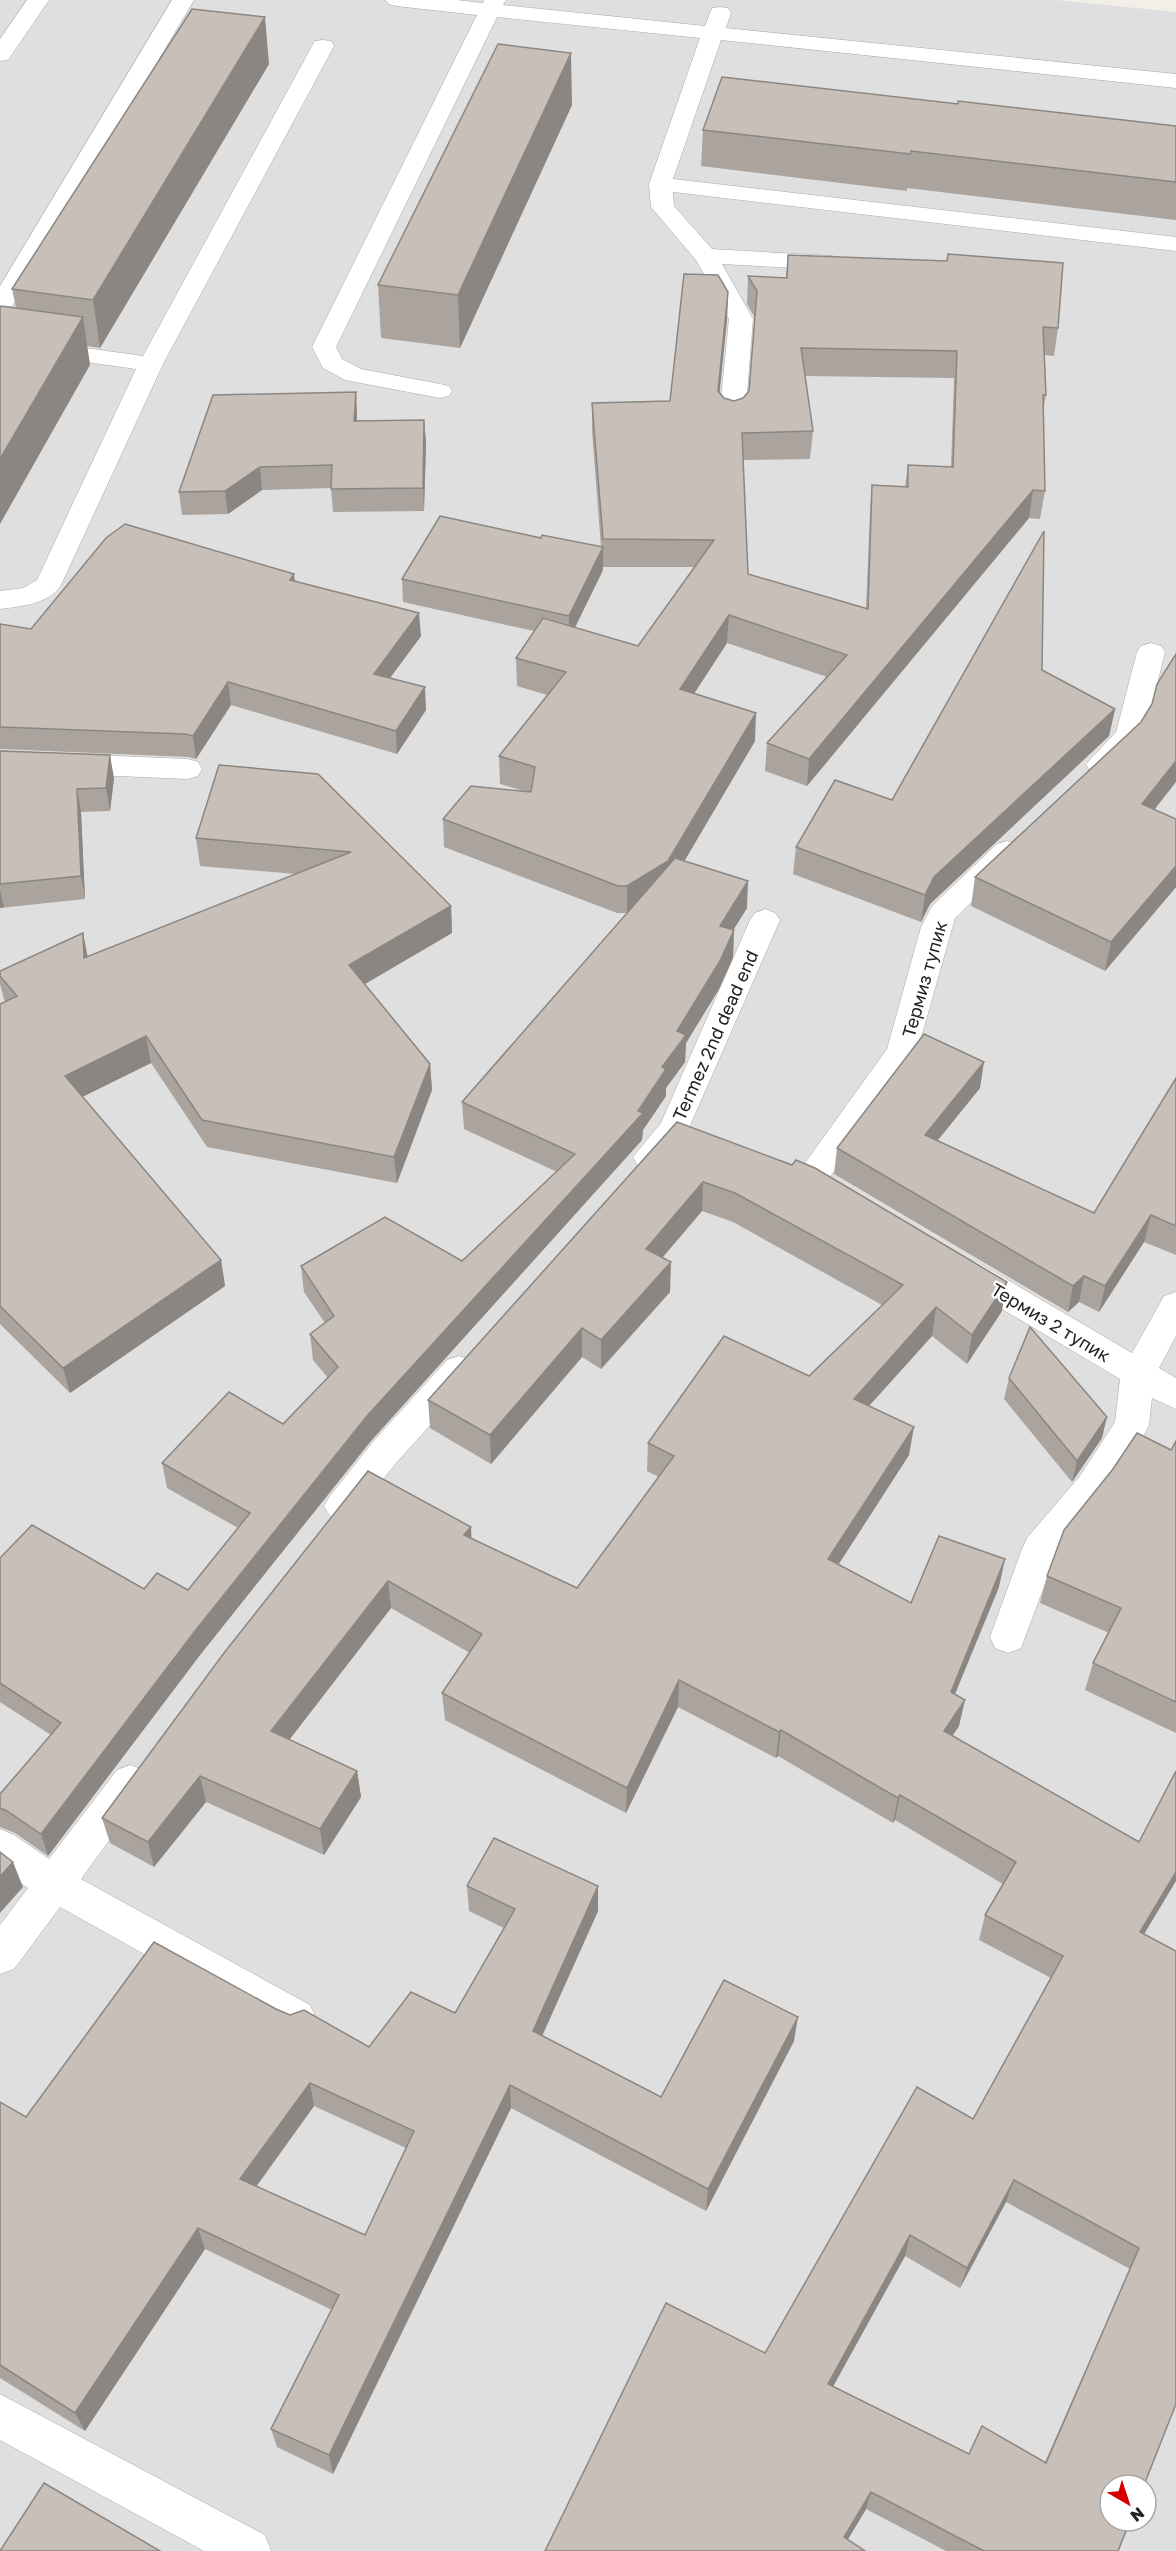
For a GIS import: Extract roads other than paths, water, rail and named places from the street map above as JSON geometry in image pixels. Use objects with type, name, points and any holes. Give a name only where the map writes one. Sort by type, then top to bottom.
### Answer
[{"type":"street","points":[[0,55],[38,0]]},
{"type":"street","points":[[0,306],[183,0]]},
{"type":"street","points":[[396,0],[492,5],[716,23],[1176,81]]},
{"type":"street","points":[[440,391],[354,375],[332,363],[324,347],[492,5]]},
{"type":"street","points":[[697,10],[716,23]]},
{"type":"street","points":[[716,23],[744,14]]},
{"type":"street","points":[[716,23],[660,184],[663,207],[705,256],[741,319],[732,419]]},
{"type":"street","points":[[0,600],[30,596],[48,585],[151,364],[323,46]]},
{"type":"street","points":[[695,83],[718,85]]},
{"type":"street","points":[[660,184],[1176,244]]},
{"type":"street","points":[[705,256],[859,264]]},
{"type":"street","points":[[0,343],[151,364]]},
{"type":"street","points":[[1077,785],[1115,752],[1130,732],[1151,652]]},
{"type":"street","points":[[0,761],[188,769]]},
{"type":"street","name":"Термиз тупик","points":[[811,1179],[902,1052],[936,927],[942,913],[1026,833]]},
{"type":"street","name":"Termez 2nd dead end","points":[[627,1182],[674,1129],[765,920]]},
{"type":"street","points":[[674,1129],[705,1141]]},
{"type":"street","points":[[779,1167],[811,1179],[842,1197]]},
{"type":"street","name":"Термиз 2 тупик","points":[[944,1258],[1176,1395]]},
{"type":"street","points":[[1008,1637],[1040,1549],[1092,1486],[1132,1425],[1138,1374],[1176,1305]]},
{"type":"street","points":[[325,1527],[384,1453],[478,1348]]},
{"type":"street","points":[[0,1956],[145,1761]]},
{"type":"street","points":[[0,1846],[54,1884],[296,2018]]},
{"type":"street","points":[[0,2416],[249,2551]]}]
